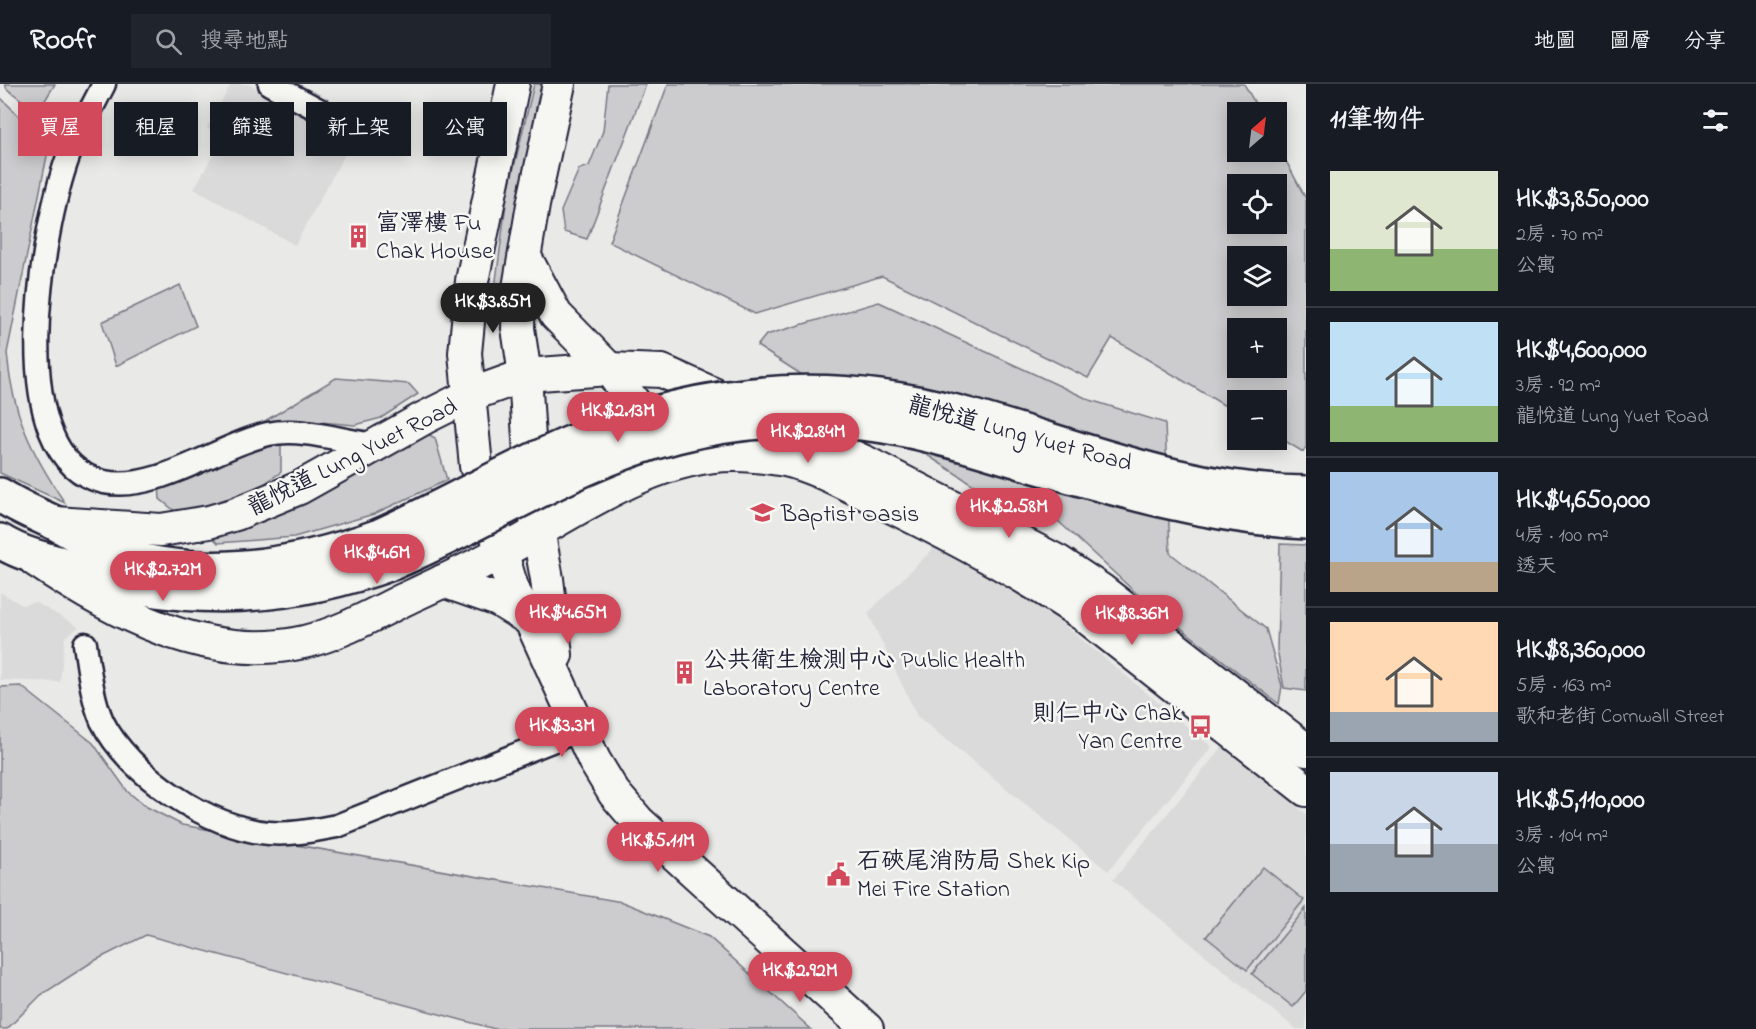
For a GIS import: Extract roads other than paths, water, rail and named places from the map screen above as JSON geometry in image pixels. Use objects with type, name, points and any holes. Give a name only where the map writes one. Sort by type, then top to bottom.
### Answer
[{"type":"main road","points":[[513,84],[472,281],[465,354],[476,466],[513,591],[531,621],[579,730],[614,793],[638,821],[867,1029]]},
{"type":"main road","points":[[559,84],[519,288],[518,328],[525,375],[533,502],[547,579],[560,689]]},
{"type":"main road","points":[[525,256],[556,315],[609,369],[639,413],[643,443],[638,479]]},
{"type":"main road","name":"龍悅道 Lung Yuet Road","points":[[55,523],[161,530],[209,522],[290,492],[470,395],[525,375],[609,369],[662,371],[865,462],[1029,545],[1101,590],[1306,750]]},
{"type":"main road","name":"龍悅道 Lung Yuet Road","points":[[13,548],[144,588],[199,594],[286,591],[340,580],[461,498],[578,440],[617,424],[712,399],[764,393],[817,391],[903,400],[955,412],[1184,477],[1241,488],[1306,493]]},
{"type":"main road","name":"龍悅道 Lung Yuet Road","points":[[0,495],[113,553],[145,561],[209,568],[276,565],[345,548],[385,549],[620,454],[702,430],[773,421],[833,421],[895,428],[959,443],[1162,502],[1249,517],[1306,522]]},
{"type":"main road","name":"龍悅道 Lung Yuet Road","points":[[13,548],[82,591],[126,613],[202,642],[267,647],[303,643],[332,633],[443,581],[538,532],[565,515],[638,479],[707,456],[737,455],[792,462],[940,530],[1049,591],[1085,616],[1306,790]]},
{"type":"main road","points":[[443,581],[498,600],[531,621]]},
{"type":"street","points":[[104,84],[68,158],[51,226],[34,329],[34,366],[48,436],[60,454],[76,470],[104,482],[130,482],[171,473],[268,434],[300,432],[376,445]]},
{"type":"street","points":[[270,84],[306,103]]},
{"type":"street","points":[[85,644],[102,719],[134,765],[160,787],[186,803],[238,826],[268,833],[296,833],[337,826],[579,730]]},
{"type":"place","name":"富澤樓 Fu Chak House","points":[[358,236]]},
{"type":"place","name":"Baptist Oasis","points":[[763,513]]},
{"type":"place","name":"公共衛生檢測中心 Public Health Laboratory Centre","points":[[685,673]]},
{"type":"place","name":"則仁中心 Chak Yan Centre","points":[[1200,726]]},
{"type":"place","name":"石硤尾消防局 Shek Kip Mei Fire Station","points":[[839,874]]}]
